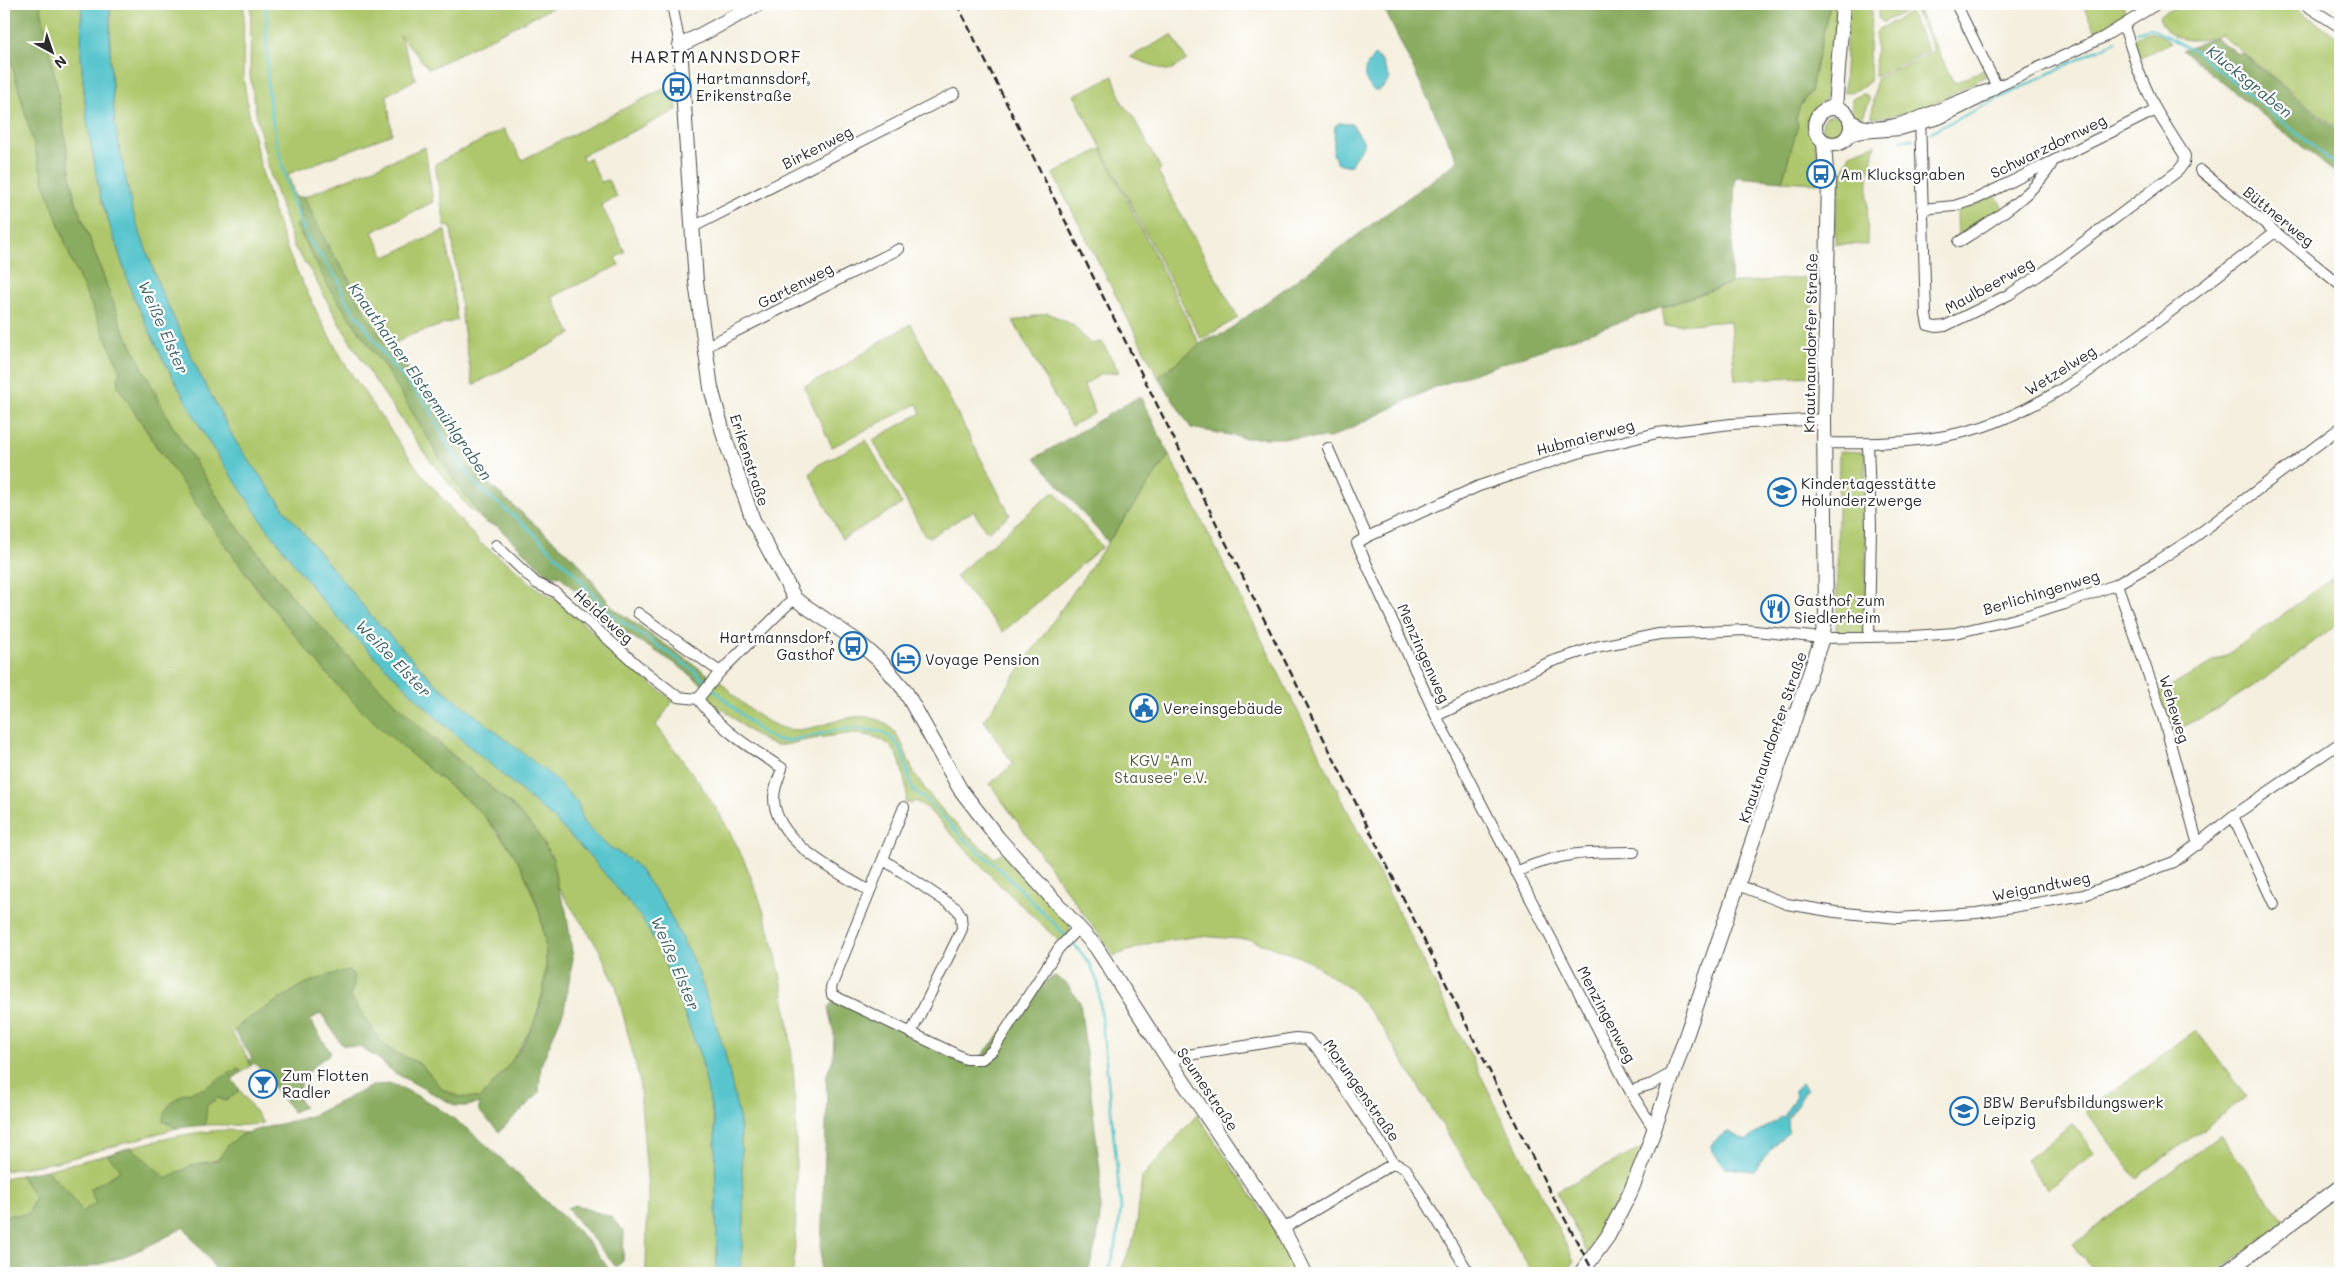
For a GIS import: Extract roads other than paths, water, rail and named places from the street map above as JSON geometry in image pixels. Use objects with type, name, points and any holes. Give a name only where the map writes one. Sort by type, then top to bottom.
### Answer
[{"type":"street","name":"Erikenstraße","points":[[672,4],[680,46],[696,282],[705,347],[713,396],[753,520],[795,599],[857,641],[881,662],[904,689],[960,789],[998,838]]},
{"type":"street","points":[[680,46],[758,4]]},
{"type":"street","points":[[1835,108],[1843,4]]},
{"type":"street","points":[[1956,4],[1997,87]]},
{"type":"street","points":[[1920,121],[1877,126],[1857,124],[1842,110],[1835,108],[1826,109],[1816,120],[1816,133],[1824,142],[1831,144],[1920,121],[1976,92],[1997,87],[2124,26],[2157,4]]},
{"type":"street","points":[[2304,4],[2340,27]]},
{"type":"street","points":[[2124,26],[2138,70],[2156,110]]},
{"type":"street","name":"Birkenweg","points":[[693,227],[954,94]]},
{"type":"street","name":"Schwarzdornweg","points":[[1922,209],[1954,206],[1969,201],[2156,110]]},
{"type":"street","name":"Maulbeerweg","points":[[1920,121],[1926,315],[1928,325],[1936,327],[1945,326],[1983,309],[2041,274],[2178,171],[2184,163],[2185,156],[2156,110]]},
{"type":"street","points":[[1843,140],[1851,127],[1849,118]]},
{"type":"street","name":"Knautnaundorfer Straße","points":[[1582,1273],[1608,1236],[1630,1192],[1654,1129],[1822,638],[1826,614],[1824,419],[1829,177],[1843,140]]},
{"type":"street","name":"Knautnaundorfer Straße","points":[[1824,142],[1826,172],[1829,177]]},
{"type":"street","points":[[1959,242],[2002,213],[2022,196],[2049,170],[2052,161]]},
{"type":"street","name":"Büttnerweg","points":[[2200,170],[2340,285]]},
{"type":"street","name":"Wetzelweg","points":[[1825,443],[1868,444],[1911,442],[1939,438],[1981,427],[2015,415],[2061,390],[2104,361],[2275,232]]},
{"type":"street","name":"Gartenweg","points":[[705,347],[899,250]]},
{"type":"street","name":"Hubmaierweg","points":[[1367,537],[1479,486],[1584,451],[1657,433],[1731,424],[1824,419]]},
{"type":"street","name":"Berlichingenweg","points":[[1436,716],[1550,662],[1596,647],[1659,634],[1746,630],[1822,638],[1955,633],[2023,617],[2065,604],[2117,584],[2156,562],[2196,536],[2340,428]]},
{"type":"street","points":[[1868,444],[1871,526],[1869,637]]},
{"type":"street","points":[[1328,448],[1367,537]]},
{"type":"street","name":"Menzingenweg","points":[[1367,537],[1357,542],[1436,716],[1630,1091],[1654,1129]]},
{"type":"street","name":"Heideweg","points":[[496,545],[536,583],[555,592],[637,665],[678,696],[698,700]]},
{"type":"street","name":"Weheweg","points":[[2117,584],[2163,717],[2198,845]]},
{"type":"street","points":[[795,599],[720,672],[698,700],[713,719],[737,739],[782,768],[774,796],[774,805],[783,826],[790,836],[833,870],[870,891]]},
{"type":"street","name":"Heideweg","points":[[638,613],[720,672]]},
{"type":"street","name":"Weigandtweg","points":[[1738,885],[1787,904],[1835,912],[1898,918],[1977,913],[2084,895],[2174,862],[2233,816],[2340,743]]},
{"type":"street","points":[[904,807],[831,987],[832,995],[966,1059],[982,1059],[993,1050],[1063,942],[1075,931]]},
{"type":"street","points":[[2233,816],[2274,904]]},
{"type":"street","name":"Seumestraße","points":[[998,838],[1075,931],[1114,972],[1170,1062],[1283,1229],[1305,1273]]},
{"type":"street","points":[[1516,872],[1546,858],[1574,853],[1634,852]]},
{"type":"street","points":[[884,860],[956,909],[961,916],[962,929],[911,1033]]},
{"type":"street","name":"Morungenstraße","points":[[1170,1062],[1181,1056],[1296,1038],[1307,1039],[1321,1053],[1394,1164],[1406,1169],[1469,1273]]},
{"type":"street","points":[[1630,1091],[1652,1084],[1674,1072]]},
{"type":"street","points":[[1283,1229],[1394,1164]]},
{"type":"street","points":[[2225,1273],[2340,1187]]},
{"type":"water","name":"Weiße Elster","points":[[82,4],[110,4],[110,61],[115,125],[132,210],[159,286],[199,373],[237,444],[287,513],[373,618],[436,684],[554,778],[578,803],[583,822],[604,843],[635,864],[664,903],[697,969],[724,1049],[740,1122],[744,1222],[740,1273],[716,1273],[715,1126],[701,1058],[660,950],[641,917],[590,856],[553,818],[440,721],[352,634],[314,590],[264,524],[208,441],[163,359],[133,296],[100,195],[87,121],[81,59]]},
{"type":"water","points":[[1374,55],[1381,60],[1390,79],[1380,90],[1373,90],[1365,76],[1366,69]]},
{"type":"water","points":[[1338,123],[1352,124],[1364,142],[1350,166],[1337,163],[1333,154],[1335,126]]},
{"type":"water","points":[[1802,1083],[1807,1089],[1788,1119],[1789,1132],[1777,1142],[1754,1171],[1726,1168],[1712,1151],[1711,1145],[1716,1139],[1728,1132],[1747,1141],[1781,1116],[1784,1117],[1796,1095],[1794,1090]]},
{"type":"waterway","name":"Knauthainer Elstermühlgraben","points":[[266,4],[268,91],[275,136],[288,186],[300,221],[309,240],[339,281],[344,297],[393,366],[429,407],[447,444],[478,487],[527,527],[576,575],[611,614],[692,669],[707,683]]},
{"type":"waterway","name":"Klucksgraben","points":[[2137,32],[2150,28],[2194,50],[2340,168]]},
{"type":"waterway","name":"Klucksgraben","points":[[1931,132],[2116,41]]},
{"type":"waterway","name":"Klucksgraben","points":[[1902,140],[1913,139]]},
{"type":"waterway","name":"Knauthainer Elstermühlgraben","points":[[711,687],[760,731],[776,740],[788,741],[842,729],[864,729],[883,732],[896,742],[901,750],[913,790],[930,803],[964,839],[999,868],[1067,937]]},
{"type":"waterway","name":"Knauthainer Elstermühlgraben","points":[[1071,940],[1090,964],[1098,983],[1121,1208],[1116,1246],[1107,1273]]},
{"type":"railway","points":[[957,4],[1546,1184],[1594,1273]]},
{"type":"place","name":"Hartmannsdorf, Erikenstraße","points":[[677,87]]},
{"type":"place","name":"Am Klucksgraben","points":[[1821,174]]},
{"type":"place","name":"Kindertagesstätte Holunderzwerge","points":[[1782,492]]},
{"type":"place","name":"Gasthof zum Siedlerheim","points":[[1775,609]]},
{"type":"place","name":"Hartmannsdorf, Gasthof","points":[[853,646]]},
{"type":"place","name":"Voyage Pension","points":[[906,659]]},
{"type":"place","name":"Vereinsgebäude","points":[[1144,708]]},
{"type":"place","name":"Zum Flotten Radler","points":[[263,1084]]},
{"type":"place","name":"BBW Berufsbildungswerk Leipzig","points":[[1964,1111]]},
{"type":"district","name":"HARTMANNSDORF","points":[[716,56]]},
{"type":"park label","name":"KGV \"Am Stausee\" e.V.","points":[[1161,768]]}]
